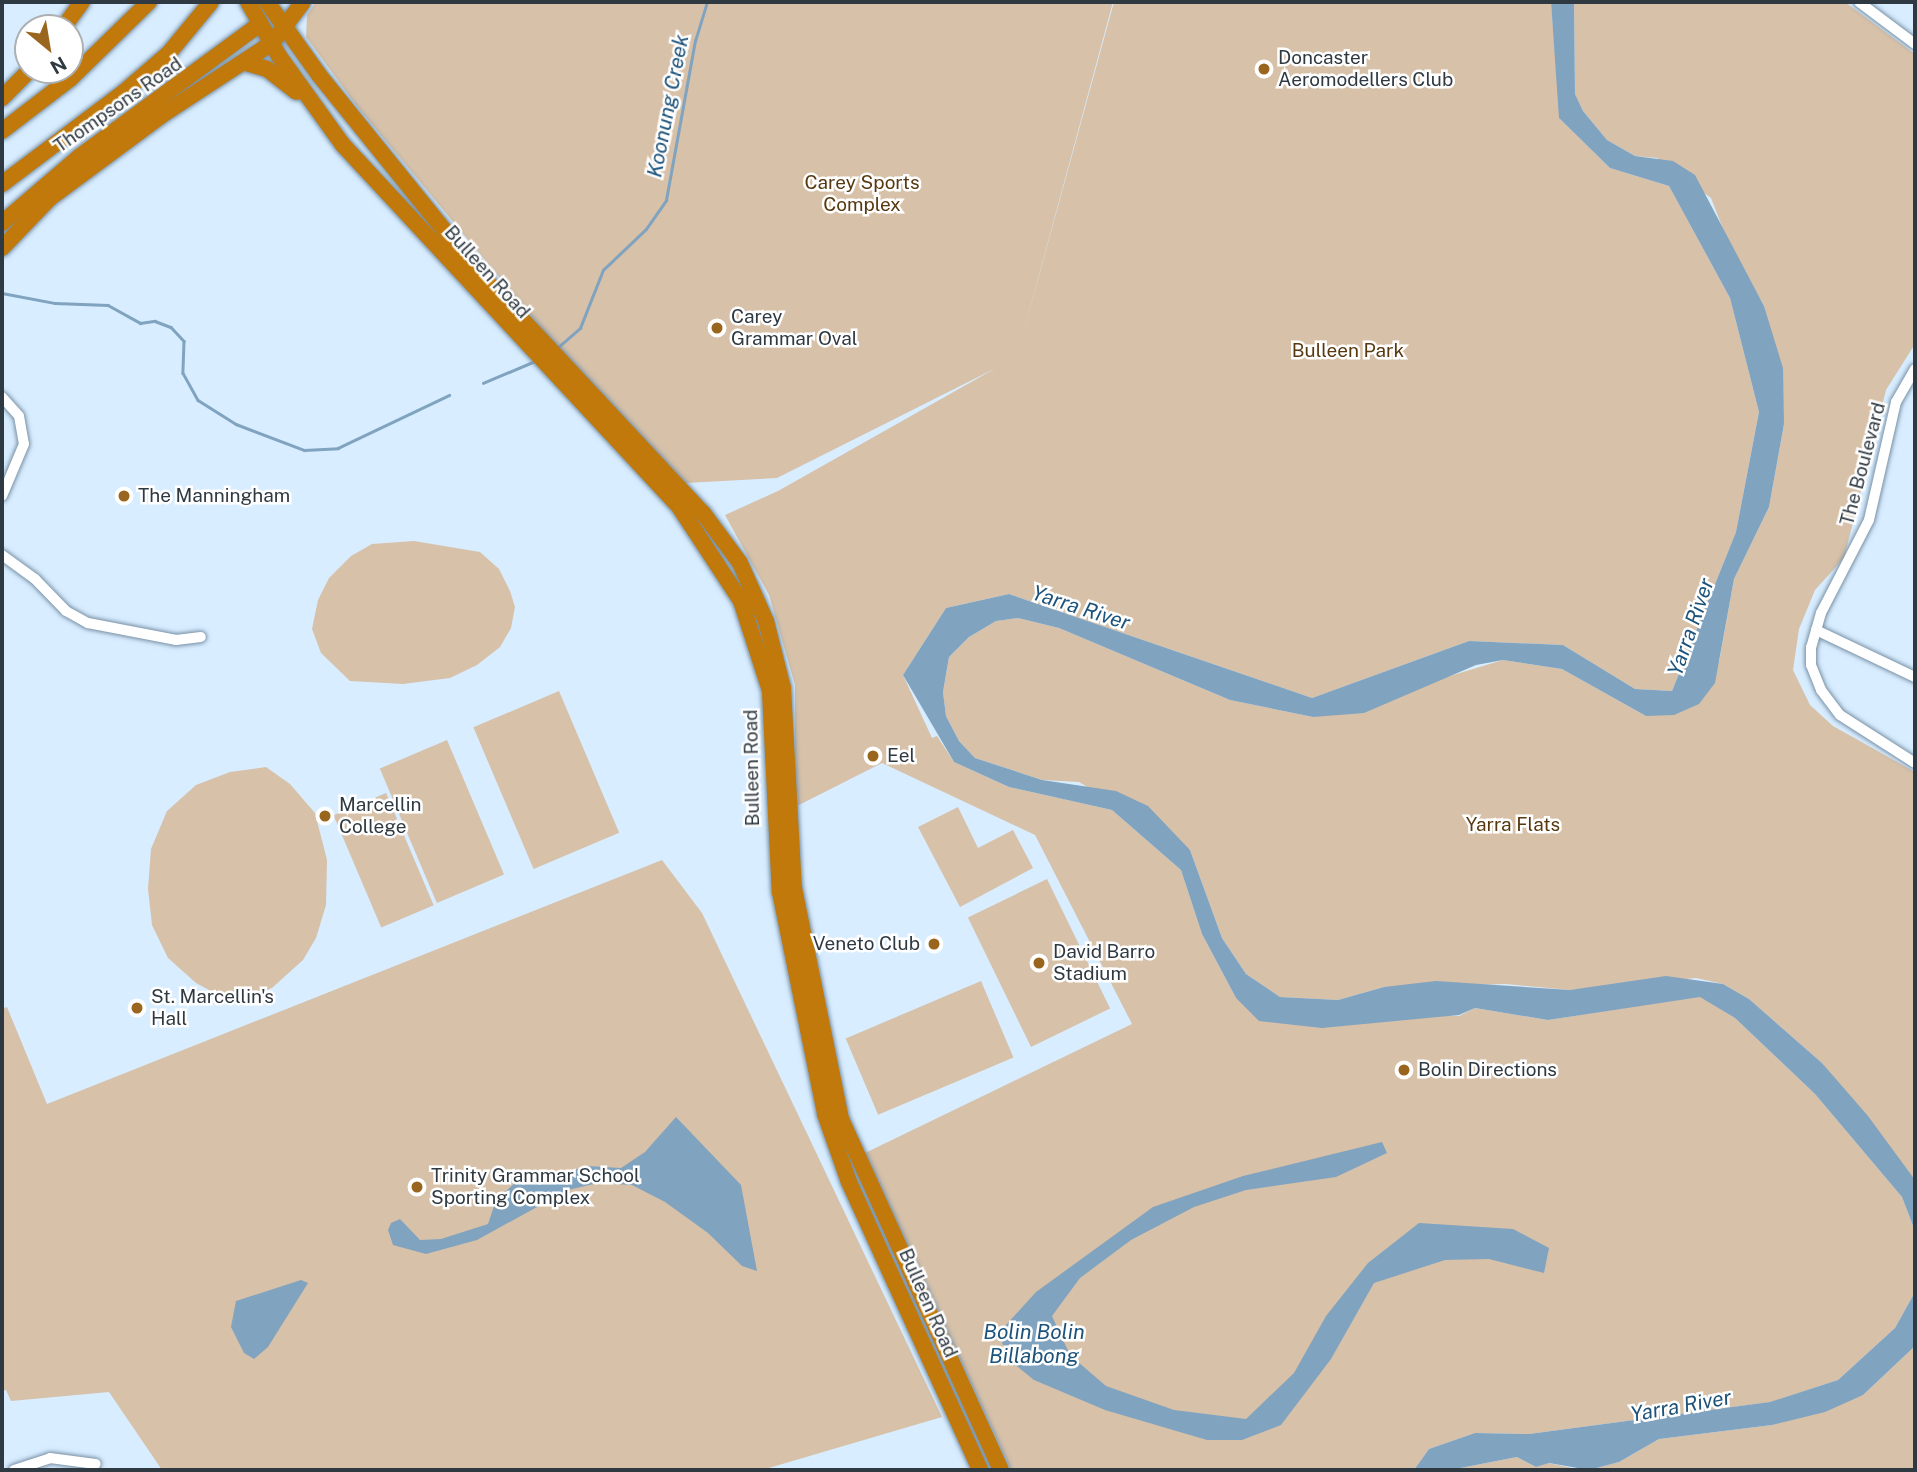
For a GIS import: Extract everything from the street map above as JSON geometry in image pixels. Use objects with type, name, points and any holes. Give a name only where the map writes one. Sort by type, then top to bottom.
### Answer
[{"type":"highway","points":[[2,129],[71,78],[149,2]]},
{"type":"highway","points":[[2,184],[124,92],[169,52],[211,2]]},
{"type":"highway","name":"Bulleen Road","points":[[248,2],[314,107],[336,135],[571,385],[722,535],[766,621],[784,699],[794,888],[841,1119],[1001,1470]]},
{"type":"highway","name":"Bulleen Road","points":[[267,2],[337,98],[478,272],[571,385],[692,523],[725,573],[753,630],[774,718],[780,892],[825,1114],[849,1182],[980,1470]]},
{"type":"highway","name":"Thompsons Road","points":[[2,248],[50,198],[162,115],[246,63],[272,43],[303,2]]},
{"type":"highway","name":"Thompsons Road","points":[[2,223],[79,157],[260,24]]},
{"type":"highway","points":[[246,63],[277,75],[314,107]]},
{"type":"highway","points":[[2,98],[16,84]]},
{"type":"street","points":[[1859,2],[1915,44]]},
{"type":"street","name":"The Boulevard","points":[[1915,369],[1896,402],[1869,520],[1816,630],[1811,665],[1834,707],[1915,762]]},
{"type":"street","points":[[2,397],[19,416],[24,444],[2,496]]},
{"type":"street","points":[[2,555],[36,579],[66,611],[89,623],[176,640],[201,637]]},
{"type":"street","points":[[1816,630],[1915,677]]},
{"type":"street","points":[[15,1470],[50,1458],[96,1464]]},
{"type":"green space","points":[[316,2],[1113,2],[1017,356],[1114,2],[1551,2],[1560,119],[1610,168],[1669,186],[1730,298],[1759,412],[1736,532],[1672,691],[1635,689],[1563,645],[1469,641],[1312,698],[1009,594],[946,608],[903,675],[932,738],[937,736],[954,762],[1009,787],[1112,810],[1181,870],[1202,934],[1236,998],[1459,1016],[1475,1008],[1548,1020],[1700,996],[1735,1018],[1815,1094],[1902,1197],[1915,1231],[1915,1292],[1895,1328],[1838,1380],[1771,1402],[1529,1434],[1475,1433],[1429,1449],[1414,1470],[1011,1470],[865,1153],[1132,1024],[1035,835],[882,763],[795,807],[795,685],[769,595],[725,515],[778,491],[996,368],[777,478],[686,483],[558,348],[356,105],[306,37],[307,15]]},
{"type":"green space","name":"Yarra Flats","points":[[1574,2],[1845,2],[1915,54],[1915,344],[1886,390],[1844,558],[1815,590],[1799,629],[1793,670],[1810,705],[1833,726],[1915,772],[1915,1180],[1822,1063],[1749,999],[1723,984],[1696,978],[1570,990],[1506,984],[1384,987],[1338,1000],[1280,997],[1246,974],[1222,938],[1190,850],[1079,782],[1042,780],[975,758],[959,741],[946,716],[943,692],[949,657],[969,637],[996,621],[1018,618],[1059,628],[1230,700],[1313,717],[1503,660],[1562,669],[1646,716],[1719,662],[1734,579],[1769,507],[1784,424],[1764,306],[1725,234],[1711,198],[1657,158],[1635,156],[1607,140],[1583,111],[1575,94]]},
{"type":"green space","points":[[414,541],[480,552],[499,569],[515,607],[511,628],[500,647],[477,665],[450,678],[403,684],[350,681],[321,653],[312,629],[318,600],[329,578],[351,556],[372,544]]},
{"type":"green space","points":[[559,691],[619,833],[534,869],[473,727]]},
{"type":"green space","points":[[447,740],[504,874],[437,903],[380,769]]},
{"type":"green space","points":[[266,767],[290,784],[315,813],[327,860],[326,905],[316,938],[303,960],[272,988],[245,998],[222,997],[196,983],[168,958],[152,925],[148,889],[151,849],[167,811],[196,785],[230,772]]},
{"type":"green space","points":[[386,793],[434,905],[381,928],[334,815]]},
{"type":"green space","points":[[958,807],[978,848],[1013,830],[1033,868],[960,907],[918,827]]},
{"type":"green space","name":"Trinity Grammar School Sporting Complex","points":[[662,860],[702,913],[942,1417],[762,1470],[162,1470],[109,1392],[11,1401],[6,1390],[2,1391],[2,1009],[7,1007],[47,1104]]},
{"type":"green space","name":"David Barro Stadium","points":[[1047,879],[1110,1008],[1031,1047],[968,918]]},
{"type":"green space","points":[[981,981],[1013,1057],[878,1115],[846,1038]]},
{"type":"green space","points":[[1915,1346],[1915,1470],[1589,1470],[1619,1462],[1659,1439],[1772,1425],[1863,1395]]},
{"type":"green space","points":[[1517,1457],[1536,1467],[1548,1463],[1582,1470],[1450,1470]]},
{"type":"water","points":[[1551,2],[1574,2],[1575,94],[1583,111],[1607,140],[1635,156],[1673,161],[1695,175],[1764,306],[1783,368],[1784,424],[1769,507],[1734,579],[1715,683],[1699,704],[1674,715],[1646,716],[1562,669],[1503,660],[1476,665],[1364,713],[1313,717],[1230,700],[1059,628],[1018,618],[996,621],[969,637],[949,657],[943,692],[946,716],[959,741],[975,758],[1042,780],[1116,791],[1148,806],[1190,850],[1222,938],[1246,974],[1280,997],[1338,1000],[1384,987],[1436,981],[1570,990],[1666,976],[1723,984],[1749,999],[1822,1063],[1868,1116],[1915,1180],[1915,1231],[1902,1197],[1815,1094],[1735,1018],[1700,997],[1548,1020],[1475,1008],[1459,1015],[1322,1028],[1259,1021],[1236,998],[1202,934],[1181,870],[1112,810],[1009,787],[954,762],[903,675],[946,608],[1009,594],[1312,698],[1469,641],[1563,645],[1635,689],[1672,691],[1736,532],[1759,412],[1730,298],[1669,186],[1610,168],[1559,118]]},
{"type":"water","points":[[676,1117],[741,1185],[757,1271],[742,1266],[708,1233],[665,1202],[632,1185],[598,1183],[568,1190],[477,1240],[426,1254],[393,1245],[388,1230],[391,1223],[400,1219],[420,1240],[441,1239],[488,1224],[496,1200],[526,1173],[560,1174],[588,1166],[621,1168],[645,1152]]},
{"type":"water","name":"Bolin Bolin Billabong","points":[[1382,1142],[1387,1153],[1336,1177],[1246,1190],[1194,1207],[1131,1240],[1080,1278],[1052,1316],[1070,1355],[1106,1386],[1174,1410],[1246,1419],[1294,1373],[1326,1316],[1368,1263],[1419,1223],[1513,1229],[1549,1248],[1544,1273],[1489,1259],[1445,1260],[1374,1283],[1331,1359],[1281,1425],[1242,1440],[1207,1440],[1105,1410],[1034,1380],[1014,1364],[1002,1343],[1006,1325],[1036,1292],[1153,1207],[1243,1176]]},
{"type":"water","points":[[301,1280],[308,1283],[268,1347],[254,1359],[244,1353],[231,1327],[236,1301]]},
{"type":"water","points":[[1915,1292],[1915,1346],[1863,1395],[1825,1412],[1772,1425],[1659,1439],[1619,1462],[1589,1470],[1549,1463],[1536,1467],[1517,1457],[1450,1470],[1414,1470],[1429,1449],[1475,1433],[1529,1434],[1770,1402],[1838,1380],[1895,1328]]},
{"type":"waterway","name":"Koonung Creek","points":[[556,349],[580,328],[603,270],[646,229],[666,200],[695,41],[707,2]]},
{"type":"waterway","name":"Koonung Creek","points":[[2,293],[55,303],[108,305],[140,323],[155,321],[171,327],[184,341],[183,373],[198,400],[236,424],[304,450],[338,448],[449,395]]},
{"type":"waterway","name":"Koonung Creek","points":[[483,383],[535,361]]},
{"type":"place","name":"Doncaster Aeromodellers Club","points":[[1264,69]]},
{"type":"place","name":"Carey Grammar Oval","points":[[717,328]]},
{"type":"place","name":"The Manningham","points":[[124,496]]},
{"type":"place","name":"Eel","points":[[873,756]]},
{"type":"place","name":"Marcellin College","points":[[325,816]]},
{"type":"place","name":"Veneto Club","points":[[934,944]]},
{"type":"place","name":"David Barro Stadium","points":[[1039,963]]},
{"type":"place","name":"St. Marcellin's Hall","points":[[137,1008]]},
{"type":"place","name":"Bolin Directions","points":[[1404,1070]]},
{"type":"place","name":"Trinity Grammar School Sporting Complex","points":[[417,1187]]},
{"type":"park label","name":"Carey Sports Complex","points":[[862,194]]},
{"type":"park label","name":"Bulleen Park","points":[[1348,351]]},
{"type":"water label","name":"Yarra River","points":[[1081,608]]},
{"type":"water label","name":"Yarra River","points":[[1691,627]]},
{"type":"water label","name":"Yarra River","points":[[1681,1406]]}]
